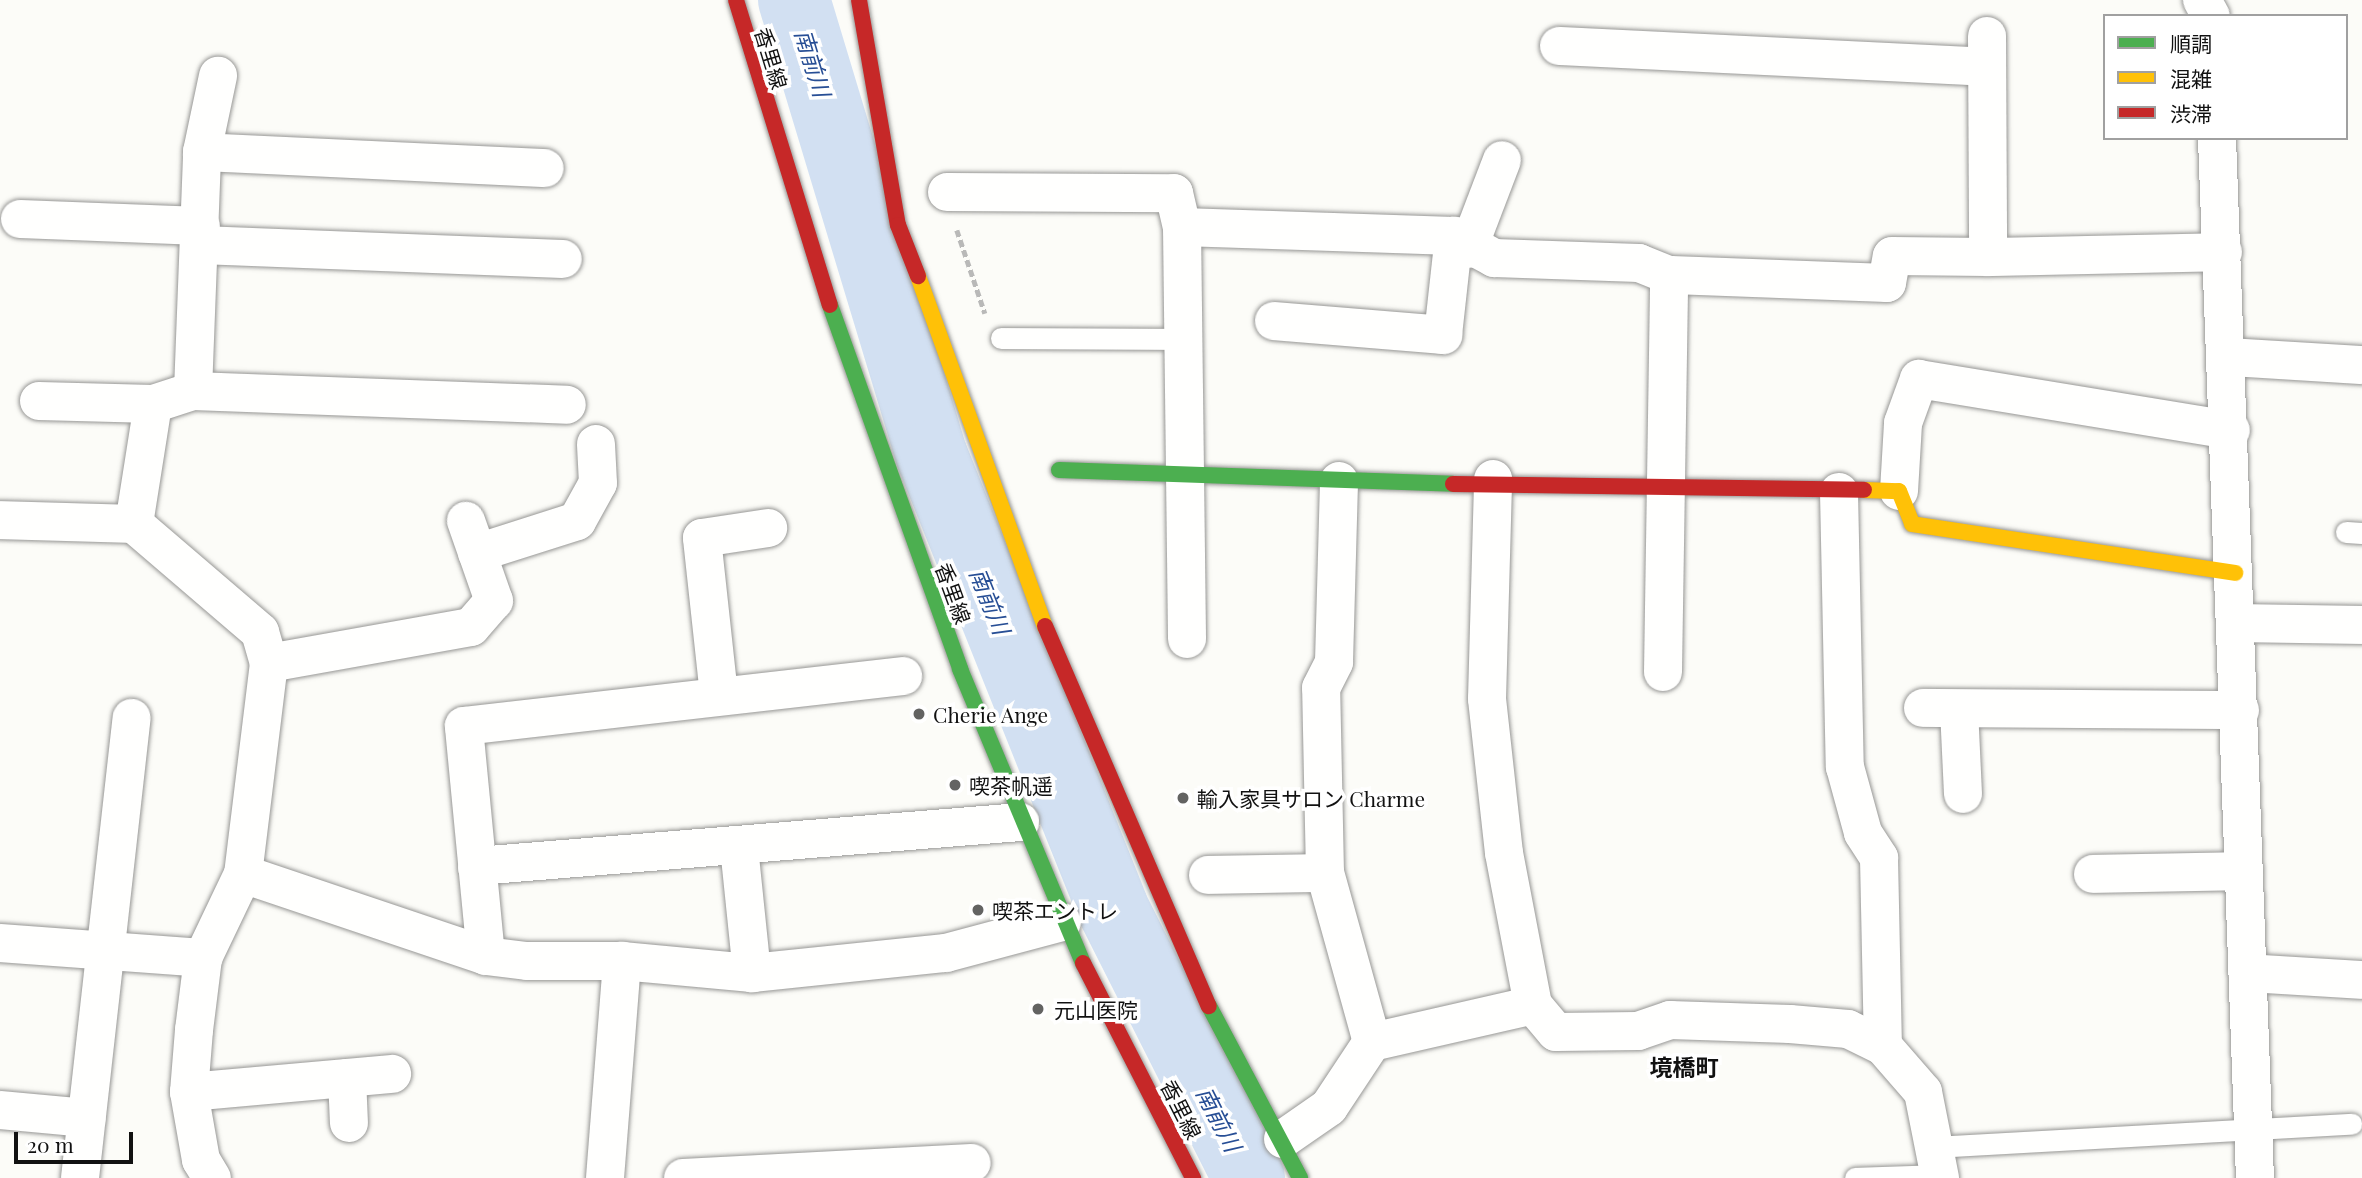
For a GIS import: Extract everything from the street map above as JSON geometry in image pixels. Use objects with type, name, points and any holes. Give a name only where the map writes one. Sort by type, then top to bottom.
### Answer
[{"type":"street","name":"香里線","points":[[736,0],[859,398],[1020,822],[1062,922],[1193,1178]]},
{"type":"street","points":[[859,0],[898,225],[980,433],[1046,628],[1208,1003],[1283,1139],[1300,1178]]},
{"type":"street","points":[[1559,46],[1987,52],[1988,257]]},
{"type":"street","points":[[193,391],[201,236],[202,152],[218,76]]},
{"type":"street","points":[[2217,140],[2230,357],[2255,1178]]},
{"type":"street","points":[[202,152],[545,169]]},
{"type":"street","points":[[1274,321],[1443,335],[1461,242],[1502,160]]},
{"type":"street","points":[[947,191],[1174,193],[1182,227],[1187,639]]},
{"type":"street","points":[[20,219],[201,236],[563,259]]},
{"type":"street","points":[[1182,227],[1461,242],[1494,258],[1639,262],[1669,275],[1887,283],[1892,256],[1988,257],[2223,252]]},
{"type":"street","points":[[1663,672],[1668,485],[1669,275]]},
{"type":"street","points":[[2230,357],[2362,365]]},
{"type":"street","points":[[2231,430],[1919,379],[1903,424],[1899,491],[1912,524],[2235,573]]},
{"type":"street","points":[[39,401],[153,404],[193,391],[566,405]]},
{"type":"street","points":[[134,524],[153,404]]},
{"type":"street","points":[[268,663],[471,626],[494,601],[472,537],[577,521],[598,483],[596,444]]},
{"type":"street","points":[[1059,470],[1184,479],[1493,479],[1839,492],[1899,491]]},
{"type":"street","points":[[1493,479],[1488,699],[1504,853],[1533,1006],[1556,1032],[1637,1031],[1670,1020],[1848,1029],[1883,1046],[1923,1092],[1938,1166]]},
{"type":"street","points":[[1339,481],[1334,662],[1321,688],[1325,873],[1372,1042]]},
{"type":"street","points":[[1839,492],[1846,767],[1863,834],[1879,858],[1883,1046]]},
{"type":"street","points":[[0,520],[134,524],[260,632],[268,663],[243,874],[203,957],[189,1092],[201,1160],[212,1178]]},
{"type":"street","points":[[719,695],[702,538],[768,528]]},
{"type":"street","points":[[2237,623],[2362,625]]},
{"type":"street","points":[[486,956],[464,726],[904,676]]},
{"type":"street","points":[[1963,794],[1941,708],[2240,710]]},
{"type":"street","points":[[80,1178],[132,718]]},
{"type":"street","points":[[477,866],[739,847],[1020,822]]},
{"type":"street","points":[[739,847],[752,973]]},
{"type":"street","points":[[2093,874],[2244,871]]},
{"type":"street","points":[[1208,875],[1325,873]]},
{"type":"street","points":[[243,874],[486,956],[622,961],[752,973],[946,953],[1062,922]]},
{"type":"street","points":[[0,943],[106,948],[203,957]]},
{"type":"street","points":[[605,1178],[622,961]]},
{"type":"street","points":[[2248,973],[2362,980]]},
{"type":"street","points":[[1283,1139],[1329,1107],[1372,1042],[1533,1006]]},
{"type":"street","points":[[189,1092],[392,1074]]},
{"type":"street","points":[[347,1078],[349,1123]]},
{"type":"street","points":[[0,1110],[87,1118]]},
{"type":"street","points":[[683,1178],[858,1173],[972,1163]]},
{"type":"lane","points":[[1001,338],[1183,339]]},
{"type":"lane","points":[[1855,1178],[1938,1166],[2351,1124]]},
{"type":"path","points":[[947,191],[975,296],[1001,338]]},
{"type":"waterway","name":"南前川","points":[[794,0],[932,456],[1112,907],[1249,1178]]},
{"type":"traffic: fast","points":[[830,305],[960,669],[1083,963]]},
{"type":"traffic: fast","points":[[1059,470],[1453,484]]},
{"type":"traffic: fast","points":[[1209,1006],[1300,1178]]},
{"type":"traffic: slow","points":[[918,276],[1045,626]]},
{"type":"traffic: slow","points":[[1864,490],[1899,491],[1912,524],[2235,573]]},
{"type":"traffic: jam","points":[[736,0],[830,305]]},
{"type":"traffic: jam","points":[[859,0],[898,225],[918,276]]},
{"type":"traffic: jam","points":[[1453,484],[1864,490]]},
{"type":"traffic: jam","points":[[1045,626],[1209,1006]]},
{"type":"traffic: jam","points":[[1083,963],[1193,1178]]},
{"type":"place","name":"Cherie Ange","points":[[919,714]]},
{"type":"place","name":"喫茶帆遥","points":[[955,785]]},
{"type":"place","name":"輸入家具サロン Charme","points":[[1183,798]]},
{"type":"place","name":"喫茶エントレ","points":[[978,910]]},
{"type":"place","name":"元山医院","points":[[1038,1009]]},
{"type":"district","name":"境橋町","points":[[1684,1067]]}]
